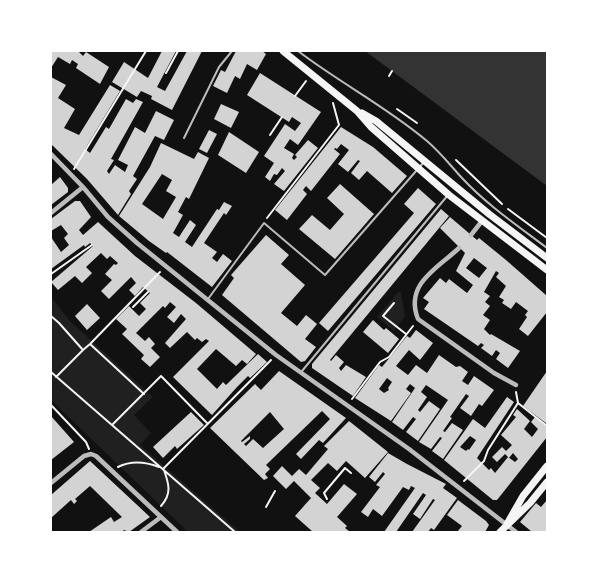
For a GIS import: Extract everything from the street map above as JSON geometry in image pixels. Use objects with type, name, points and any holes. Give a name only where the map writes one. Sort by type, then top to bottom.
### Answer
[{"type":"main road","points":[[283,51],[357,111],[371,127],[449,195],[547,270]]},
{"type":"main road","points":[[357,111],[376,121],[489,214],[547,258]]},
{"type":"main road","points":[[507,524],[523,496],[547,466]]},
{"type":"main road","points":[[500,532],[530,503],[547,482]]},
{"type":"street","points":[[51,154],[108,217],[166,266],[276,355],[516,532]]},
{"type":"street","points":[[51,213],[83,187]]},
{"type":"street","points":[[471,235],[482,221]]},
{"type":"street","points":[[459,248],[428,274],[418,287],[414,309],[418,319],[494,373],[516,385]]},
{"type":"street","points":[[51,483],[84,456],[91,454],[96,456],[177,532]]},
{"type":"street","points":[[141,532],[161,518]]},
{"type":"lane","points":[[184,138],[219,67],[232,51]]},
{"type":"lane","points":[[298,51],[402,121],[429,142],[462,178],[504,216],[547,248]]},
{"type":"lane","points":[[208,299],[264,223],[325,275],[425,161]]},
{"type":"lane","points":[[300,373],[449,195]]},
{"type":"path","points":[[70,173],[87,151],[146,51]]},
{"type":"path","points":[[166,73],[178,51]]},
{"type":"path","points":[[389,76],[393,71]]},
{"type":"path","points":[[295,96],[312,74]]},
{"type":"path","points":[[264,223],[339,125],[333,103]]},
{"type":"path","points":[[270,135],[282,117]]},
{"type":"path","points":[[51,274],[92,245]]},
{"type":"path","points":[[56,377],[166,266]]},
{"type":"path","points":[[133,307],[148,292]]},
{"type":"path","points":[[394,303],[383,316],[406,334]]},
{"type":"path","points":[[51,316],[83,350]]},
{"type":"path","points":[[347,406],[380,362],[389,357],[418,319]]},
{"type":"path","points":[[90,344],[144,394]]},
{"type":"path","points":[[163,469],[276,355]]},
{"type":"path","points":[[51,372],[235,532]]},
{"type":"path","points":[[112,425],[161,376],[208,424]]},
{"type":"path","points":[[459,488],[484,461],[488,450],[518,403],[516,385]]},
{"type":"path","points":[[518,403],[547,426]]},
{"type":"path","points":[[51,405],[87,442],[91,454]]},
{"type":"path","points":[[111,470],[124,464],[136,463],[148,463],[163,469],[170,486],[167,500],[156,513]]},
{"type":"path","points":[[327,500],[324,493],[345,468],[351,472]]},
{"type":"path","points":[[266,507],[275,491]]},
{"type":"shaded area","points":[[365,51],[547,51],[547,186]]},
{"type":"shaded area","points":[[399,291],[405,316],[394,331],[377,317]]},
{"type":"shaded area","points":[[51,297],[70,321],[153,397],[134,415],[151,433],[140,445],[240,532],[188,532],[51,400]]},
{"type":"building","points":[[51,51],[78,51],[83,56],[86,52],[109,67],[100,84],[76,68],[78,64],[72,60],[70,64],[58,57],[51,68]]},
{"type":"building","points":[[162,51],[176,51],[157,87],[165,91],[187,51],[202,51],[172,110],[151,99],[152,96],[141,91],[137,97],[112,82],[124,62],[148,78]]},
{"type":"building","points":[[236,51],[262,51],[266,54],[257,70],[247,64],[240,79],[235,76],[227,93],[213,86],[221,70],[225,72]]},
{"type":"building","points":[[260,73],[321,112],[298,145],[290,139],[284,148],[294,154],[292,158],[294,160],[297,157],[295,155],[308,140],[318,148],[284,191],[274,184],[285,171],[282,168],[277,175],[274,174],[270,181],[265,177],[274,163],[264,156],[285,124],[295,131],[301,123],[292,117],[289,122],[247,95]]},
{"type":"building","points":[[51,77],[66,85],[58,98],[75,109],[64,128],[79,135],[110,85],[120,91],[85,149],[90,153],[106,127],[109,129],[126,99],[133,103],[136,99],[143,102],[111,159],[114,160],[107,171],[109,174],[115,165],[125,172],[128,165],[118,160],[135,127],[145,133],[156,111],[174,120],[164,140],[155,136],[133,176],[137,179],[118,215],[87,179],[51,144]]},
{"type":"building","points":[[221,104],[239,112],[231,128],[214,119]]},
{"type":"building","points":[[341,127],[373,147],[407,176],[392,193],[367,171],[359,180],[351,173],[360,161],[358,160],[348,172],[338,164],[349,150],[341,144],[334,149],[340,154],[311,191],[306,186],[303,190],[307,194],[287,220],[275,210]]},
{"type":"building","points":[[209,130],[217,134],[207,153],[199,149]]},
{"type":"building","points":[[229,132],[259,152],[246,173],[218,155]]},
{"type":"building","points":[[161,143],[194,159],[198,152],[209,158],[189,199],[186,197],[178,212],[183,215],[173,233],[179,237],[190,220],[196,225],[185,242],[192,247],[217,209],[219,210],[224,202],[232,206],[226,215],[224,213],[204,243],[217,252],[212,258],[217,262],[223,254],[232,261],[212,287],[119,216],[150,167]],"holes":[[[162,174],[172,180],[166,191],[176,197],[163,219],[142,204]]]},
{"type":"building","points":[[60,177],[68,188],[68,192],[51,205],[51,185]]},
{"type":"building","points":[[340,184],[374,214],[335,259],[299,229],[312,215],[330,230],[344,214],[327,198]]},
{"type":"building","points":[[418,188],[436,204],[328,331],[319,323],[414,213],[404,204]]},
{"type":"building","points":[[75,201],[80,201],[91,217],[79,230],[83,235],[98,222],[135,256],[196,303],[256,354],[247,364],[242,360],[236,366],[216,349],[197,369],[217,389],[223,382],[226,385],[258,354],[267,362],[250,378],[248,376],[212,415],[173,377],[209,341],[206,339],[202,342],[197,338],[195,340],[187,332],[170,348],[165,343],[186,319],[181,314],[174,323],[167,317],[176,307],[170,302],[136,333],[145,341],[149,337],[155,344],[151,348],[160,357],[150,367],[141,359],[144,355],[122,334],[127,329],[116,319],[129,306],[139,316],[146,309],[140,303],[150,293],[143,287],[135,296],[129,290],[136,283],[131,277],[109,299],[101,291],[112,280],[105,274],[114,264],[118,263],[110,256],[107,259],[101,253],[86,267],[92,273],[82,283],[75,276],[58,290],[51,282],[93,246],[90,243],[85,247],[84,245],[51,269],[51,237],[61,252],[69,245],[64,238],[68,234],[61,225],[51,231],[51,219]]},
{"type":"building","points":[[441,209],[449,216],[330,360],[336,355],[344,362],[339,368],[341,371],[346,365],[366,377],[353,396],[312,368],[312,364]]},
{"type":"building","points":[[450,217],[477,240],[479,238],[547,296],[547,312],[528,336],[519,329],[528,311],[516,302],[511,309],[502,303],[504,300],[499,297],[506,286],[496,277],[499,273],[496,271],[484,292],[490,296],[485,302],[490,306],[483,315],[490,320],[484,329],[490,335],[520,351],[508,368],[496,359],[500,353],[496,350],[492,356],[481,348],[484,345],[481,343],[478,346],[424,309],[429,302],[423,298],[440,278],[446,283],[449,279],[467,293],[473,285],[456,271],[465,253],[440,228]],"holes":[[[474,258],[487,268],[479,278],[466,268]]]},
{"type":"building","points":[[266,235],[289,255],[281,264],[305,285],[281,313],[297,326],[306,315],[317,324],[305,339],[316,347],[305,361],[301,362],[222,295],[234,278],[231,275]]},
{"type":"building","points":[[87,304],[100,318],[87,330],[75,316]]},
{"type":"building","points":[[373,320],[399,339],[388,353],[363,332]]},
{"type":"building","points":[[416,330],[433,343],[420,360],[409,350],[396,366],[408,375],[416,365],[427,373],[439,355],[468,372],[462,381],[468,385],[474,376],[494,390],[482,406],[479,404],[471,416],[460,408],[469,396],[466,394],[443,431],[445,432],[452,423],[463,430],[443,459],[432,451],[442,438],[440,437],[431,449],[419,442],[448,400],[426,385],[421,392],[427,397],[418,410],[420,412],[429,401],[440,409],[418,441],[406,432],[416,419],[413,417],[403,430],[392,422],[415,388],[410,384],[406,389],[411,393],[391,421],[355,398],[379,365],[382,367],[407,336],[410,338]],"holes":[[[387,378],[392,382],[389,390],[384,393],[379,389]]]},
{"type":"building","points":[[279,371],[346,418],[323,443],[319,440],[301,459],[296,454],[330,419],[322,411],[266,465],[270,469],[265,474],[268,478],[264,480],[210,428],[255,384],[261,390]],"holes":[[[270,412],[284,429],[263,448],[253,439],[246,446],[244,444],[250,436],[241,441]]]},
{"type":"building","points":[[547,371],[547,424],[523,406]]},
{"type":"building","points":[[507,397],[514,402],[477,458],[495,473],[508,457],[505,454],[497,462],[492,457],[502,447],[506,451],[512,445],[501,435],[516,417],[513,415],[517,409],[530,421],[524,429],[532,437],[538,429],[531,422],[535,417],[547,427],[547,437],[497,500],[493,500],[444,460],[473,419],[485,428]],"holes":[[[470,436],[476,440],[469,450],[466,451],[460,447]],[[513,453],[518,459],[515,462],[509,458]]]},
{"type":"building","points":[[191,412],[204,425],[177,449],[175,446],[163,458],[153,447]]},
{"type":"building","points":[[51,416],[74,442],[51,460]]},
{"type":"building","points":[[349,421],[388,452],[365,478],[346,461],[337,471],[328,463],[311,480],[320,488],[315,493],[327,504],[344,484],[357,494],[337,517],[350,532],[313,532],[295,516],[311,498],[294,481],[286,489],[273,476],[282,466],[292,476],[299,469],[306,475],[328,449],[324,446]]},
{"type":"building","points":[[388,453],[446,484],[443,488],[457,498],[434,530],[431,528],[428,532],[412,532],[435,500],[433,499],[420,519],[413,514],[426,495],[423,493],[396,532],[384,532],[415,488],[411,486],[409,490],[403,487],[382,516],[373,509],[368,517],[361,512],[380,487],[376,485],[385,474],[383,472],[375,482],[369,477]]},
{"type":"building","points":[[90,461],[150,517],[129,532],[124,530],[122,532],[89,532],[111,517],[114,522],[122,517],[90,486],[75,499],[77,501],[74,504],[71,500],[51,518],[51,495]]},
{"type":"building","points":[[458,500],[486,521],[489,525],[485,532],[457,532],[462,526],[447,515]]},
{"type":"building","points":[[547,500],[547,532],[532,532],[520,522],[536,503],[541,507]]}]
